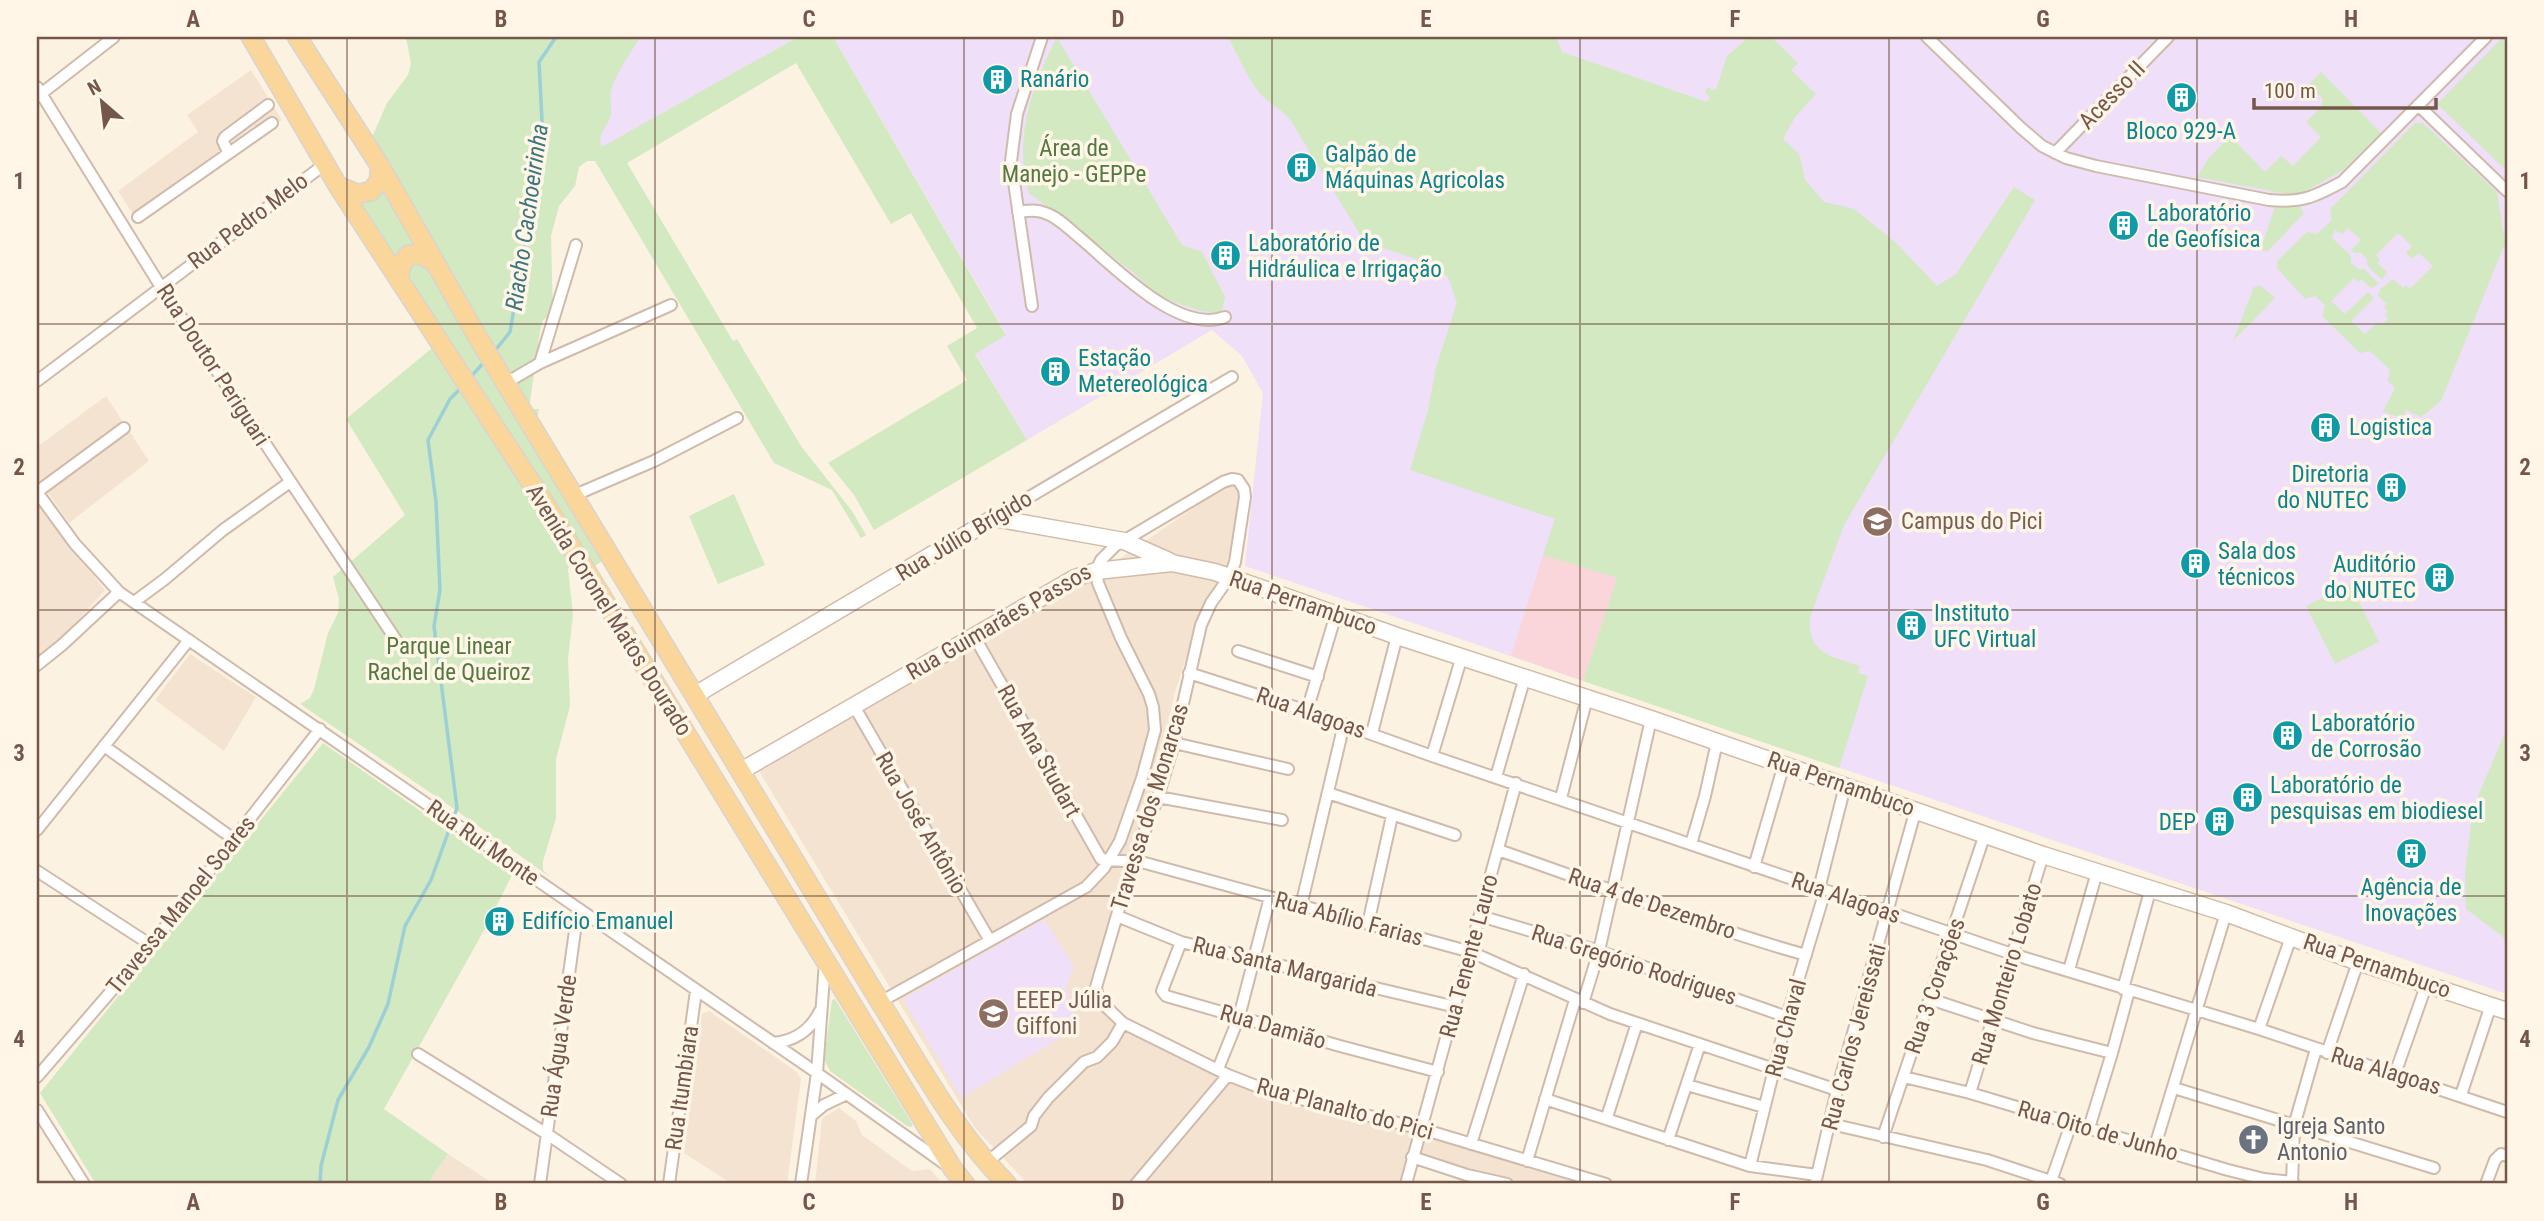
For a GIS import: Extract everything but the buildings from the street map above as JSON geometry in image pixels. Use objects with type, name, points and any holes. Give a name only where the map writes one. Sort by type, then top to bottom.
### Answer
[{"type":"main road","name":"Avenida Coronel Matos Dourado","points":[[251,37],[290,111],[554,518],[953,1170],[965,1184]]},
{"type":"main road","name":"Avenida Coronel Matos Dourado","points":[[297,37],[380,166],[474,331],[880,1002],[945,1106],[986,1163],[1007,1184]]},
{"type":"main road","points":[[338,186],[358,194],[371,191],[379,181],[380,166]]},
{"type":"main road","points":[[399,281],[401,266],[408,255],[419,254],[435,262]]},
{"type":"street","points":[[38,93],[114,37]]},
{"type":"street","points":[[1032,306],[1011,161],[1024,87],[1042,37]]},
{"type":"street","points":[[1927,37],[2015,123],[2042,146],[2055,153],[2096,166],[2269,200],[2292,202],[2318,195],[2342,182],[2486,37]]},
{"type":"street","name":"Acesso II","points":[[2055,153],[2168,37]]},
{"type":"street","name":"Rua Doutor Periguari","points":[[38,93],[161,287],[396,639]]},
{"type":"street","points":[[228,152],[223,141],[225,137],[268,105]]},
{"type":"street","points":[[2418,105],[2507,191]]},
{"type":"street","points":[[138,217],[272,123]]},
{"type":"street","name":"Rua Pedro Melo","points":[[37,381],[325,163]]},
{"type":"street","points":[[1018,212],[1039,211],[1060,222],[1158,302],[1178,314],[1207,321],[1225,317]]},
{"type":"street","points":[[540,363],[576,245]]},
{"type":"street","points":[[504,380],[671,304]]},
{"type":"street","name":"Rua Júlio Brígido","points":[[695,695],[1232,377]]},
{"type":"street","points":[[575,495],[654,461],[737,418]]},
{"type":"street","points":[[37,492],[124,428]]},
{"type":"street","name":"Rua Guimarães Passos","points":[[741,771],[1075,578],[1096,571],[1107,552],[1232,479],[1238,480],[1244,489],[1244,497],[1238,544],[1230,576]]},
{"type":"street","points":[[134,602],[223,530],[290,482]]},
{"type":"street","name":"Rua Rui Monte","points":[[37,492],[75,544],[120,592],[817,1073],[953,1170]]},
{"type":"street","name":"Rua Pernambuco","points":[[993,518],[1124,541],[1172,563],[1230,576],[1397,636],[1784,764],[2150,891],[2226,913],[2499,1008]]},
{"type":"street","name":"Rua Pernambuco","points":[[1096,571],[1172,563]]},
{"type":"street","points":[[880,1002],[1086,887],[1104,868],[1120,841],[1142,778],[1155,730],[1155,718],[1149,694],[1104,600],[1096,571]]},
{"type":"street","name":"Travessa dos Monarcas","points":[[1099,1002],[1096,987],[1132,864],[1158,797],[1174,743],[1205,614],[1230,576]]},
{"type":"street","points":[[37,665],[120,592]]},
{"type":"street","points":[[1307,711],[1336,614]]},
{"type":"street","name":"Rua Ana Studart","points":[[974,636],[1099,857],[1108,861]]},
{"type":"street","points":[[1372,733],[1397,636]]},
{"type":"street","points":[[37,830],[189,640]]},
{"type":"street","points":[[1238,651],[1318,677]]},
{"type":"street","points":[[1432,756],[1462,656]]},
{"type":"street","name":"Rua Alagoas","points":[[1189,673],[1372,733],[1432,756],[2012,954],[2259,1030],[2507,1112]]},
{"type":"street","points":[[1496,776],[1525,677]]},
{"type":"street","points":[[1561,798],[1587,698]]},
{"type":"street","name":"Rua José Antônio","points":[[854,706],[989,939]]},
{"type":"street","points":[[1527,1161],[1545,1099],[1599,951],[1651,719]]},
{"type":"street","points":[[1301,906],[1344,724]]},
{"type":"street","name":"Travessa Manoel Soares","points":[[37,1077],[151,945],[320,729]]},
{"type":"street","points":[[1691,844],[1717,742]]},
{"type":"street","points":[[1174,743],[1288,769]]},
{"type":"street","points":[[104,746],[235,840]]},
{"type":"street","points":[[1754,867],[1784,764]]},
{"type":"street","name":"Rua Tenente Lauro","points":[[1406,1184],[1516,783]]},
{"type":"street","name":"Rua Chaval","points":[[1750,1166],[1787,1017],[1806,955],[1845,786]]},
{"type":"street","points":[[1328,793],[1455,835]]},
{"type":"street","points":[[1158,797],[1282,820]]},
{"type":"street","name":"Rua Carlos Jereissati","points":[[1816,1180],[1837,1090],[1916,809]]},
{"type":"street","points":[[1368,924],[1392,816]]},
{"type":"street","name":"Rua 3 Corações","points":[[1883,1137],[1985,834]]},
{"type":"street","name":"Rua 4 de Dezembro","points":[[1498,850],[1673,913],[1806,955]]},
{"type":"street","name":"Rua Monteiro Lobato","points":[[1970,1093],[2043,855]]},
{"type":"street","name":"Rua Abílio Farias","points":[[1108,861],[1145,863],[1471,952],[1579,1001],[1637,1023],[1837,1090]]},
{"type":"street","points":[[37,871],[151,945]]},
{"type":"street","points":[[2068,970],[2097,872]]},
{"type":"street","points":[[2089,1128],[2112,1053],[2150,891]]},
{"type":"street","points":[[1136,1184],[1223,1072],[1270,897]]},
{"type":"street","name":"Rua Água Verde","points":[[540,1184],[578,909]]},
{"type":"street","points":[[2155,1146],[2226,913]]},
{"type":"street","name":"Rua Santa Margarida","points":[[1117,916],[1181,942],[1455,1007]]},
{"type":"street","name":"Rua Gregório Rodrigues","points":[[1480,916],[1599,951],[1787,1017]]},
{"type":"street","points":[[2259,1030],[2291,937]]},
{"type":"street","name":"Rua Damião","points":[[1181,942],[1162,991],[1164,994],[1438,1072]]},
{"type":"street","points":[[2292,1183],[2294,1126],[2358,961]]},
{"type":"street","points":[[801,1184],[817,1073],[825,962]]},
{"type":"street","points":[[1471,1144],[1524,974]]},
{"type":"street","points":[[2395,1074],[2427,984]]},
{"type":"street","name":"Rua Itumbiara","points":[[669,1184],[696,991]]},
{"type":"street","points":[[1930,999],[2046,1037],[2112,1053]]},
{"type":"street","name":"Rua Planalto do Pici","points":[[1099,1002],[1124,1023],[1223,1072],[1269,1091],[1422,1129],[1606,1184]]},
{"type":"street","points":[[2461,1095],[2499,1008]]},
{"type":"street","points":[[773,1043],[785,1042],[806,1031],[822,1009]]},
{"type":"street","points":[[986,1163],[1031,1126],[1034,1116],[1048,1098],[1084,1062],[1097,1058],[1112,1042],[1124,1023]]},
{"type":"street","points":[[1607,1117],[1637,1023]]},
{"type":"street","points":[[1668,1140],[1700,1044]]},
{"type":"street","points":[[418,1054],[547,1134],[621,1184]]},
{"type":"street","name":"Rua Oito de Junho","points":[[1904,1077],[1970,1093],[2264,1179],[2292,1183]]},
{"type":"street","points":[[1687,1085],[1764,1107]]},
{"type":"street","points":[[2174,1088],[2434,1168]]},
{"type":"street","points":[[811,1116],[824,1105],[847,1094]]},
{"type":"street","points":[[1545,1099],[1607,1117],[1750,1166],[1816,1180]]},
{"type":"street","points":[[37,1110],[79,1182]]},
{"type":"street","points":[[1831,1124],[1987,1160],[2054,1183],[2071,1124]]},
{"type":"street","points":[[2486,1184],[2495,1160],[2501,1154],[2507,1156]]},
{"type":"street","points":[[1412,1157],[1466,1180],[1507,1184]]},
{"type":"shaded area","points":[[618,37],[798,37],[591,154]]},
{"type":"shaded area","name":"Campus do Pici","points":[[833,37],[2507,37],[2507,994],[1245,566],[1263,393],[1242,356],[1212,330],[1027,440],[975,353],[1006,334]]},
{"type":"shaded area","points":[[251,70],[282,120],[138,222],[118,191],[198,132],[187,115]]},
{"type":"shaded area","points":[[106,396],[149,461],[69,523],[37,477],[37,447]]},
{"type":"shaded area","points":[[1228,484],[1237,485],[1241,496],[1223,585],[1201,612],[1174,695],[1158,777],[1132,867],[1089,984],[1094,1002],[1123,1028],[1248,1090],[1434,1138],[1581,1184],[1519,1184],[1409,1155],[1403,1184],[1028,1184],[975,1128],[756,766],[990,638],[1092,578]]},
{"type":"shaded area","points":[[37,503],[105,590],[50,652],[37,661]]},
{"type":"shaded area","points":[[1543,555],[1617,578],[1583,681],[1511,656]]},
{"type":"shaded area","points":[[190,654],[256,697],[224,751],[155,700]]},
{"type":"shaded area","name":"EEEP Júlia Giffoni","points":[[1044,919],[1074,966],[1066,987],[1078,1027],[961,1098],[903,999]]},
{"type":"shaded area","points":[[709,1011],[797,1072],[801,1079],[787,1184],[732,1184],[684,1153],[702,1014]]},
{"type":"shaded area","points":[[839,1108],[856,1121],[862,1135],[912,1171],[930,1169],[943,1184],[815,1184],[822,1118]]},
{"type":"shaded area","points":[[448,1154],[494,1184],[427,1184]]},
{"type":"green space","name":"Parque Linear Rachel de Queiroz","points":[[406,37],[640,37],[613,83],[611,115],[600,139],[602,147],[798,37],[833,37],[1006,335],[975,354],[1027,440],[874,530],[854,495],[828,463],[967,380],[947,346],[977,328],[911,213],[891,224],[796,63],[627,163],[733,341],[737,339],[801,446],[852,511],[866,535],[861,538],[832,490],[774,463],[595,161],[587,161],[579,167],[575,186],[559,206],[551,236],[553,314],[543,320],[540,331],[529,409],[539,409],[537,420],[605,559],[589,570],[573,562],[568,569],[573,615],[568,659],[570,706],[556,759],[556,818],[543,861],[543,870],[550,877],[300,704],[310,698],[314,689],[328,633],[338,613],[339,599],[333,577],[405,515],[346,419],[437,344],[358,200],[378,188],[373,135],[387,103],[408,75],[411,64]]},
{"type":"green space","points":[[1228,37],[1556,37],[1562,52],[1707,102],[1710,98],[1705,92],[1707,88],[1716,90],[1727,56],[1749,37],[1771,37],[1798,63],[1791,70],[1816,94],[1795,117],[1783,139],[1799,154],[1805,180],[1824,202],[1854,209],[1895,242],[1937,286],[1956,274],[2014,187],[2035,200],[1844,525],[1810,617],[1812,639],[1817,646],[1831,656],[1860,666],[1858,673],[1868,676],[1839,768],[1583,681],[1617,578],[1543,555],[1555,519],[1410,470],[1428,410],[1436,367],[1457,303],[1448,277],[1424,262],[1364,241],[1291,121],[1258,91]]},
{"type":"green space","points":[[2503,37],[2507,37],[2507,171],[2437,104]]},
{"type":"green space","name":"Área de Manejo - GEPPe","points":[[1057,38],[1182,245],[1202,252],[1225,297],[1221,313],[1201,311],[1159,297],[1134,273],[1029,193],[1023,153],[1024,133],[1033,93]]},
{"type":"green space","points":[[2321,72],[2381,133],[2343,170],[2304,192],[2287,194],[2197,177],[2208,159],[2230,136],[2265,172],[2281,156],[2293,166],[2321,137],[2306,122],[2321,107],[2323,99],[2308,85]]},
{"type":"green space","points":[[2415,123],[2423,123],[2497,192],[2505,243],[2441,401],[2421,417],[2406,410],[2402,418],[2383,412],[2395,388],[2388,381],[2390,370],[2370,351],[2360,353],[2322,316],[2325,305],[2315,296],[2305,299],[2277,268],[2277,261],[2307,232],[2317,234],[2332,220],[2330,209]],"holes":[[[2348,228],[2361,240],[2351,250],[2361,253],[2367,259],[2368,266],[2382,280],[2387,272],[2377,263],[2380,260],[2376,255],[2398,233],[2412,246],[2406,253],[2412,259],[2419,253],[2433,266],[2410,289],[2406,285],[2403,288],[2393,279],[2379,290],[2381,292],[2377,295],[2387,304],[2384,308],[2388,311],[2385,315],[2388,319],[2382,325],[2378,322],[2365,334],[2351,321],[2374,298],[2368,292],[2345,314],[2331,301],[2354,278],[2358,282],[2361,279],[2371,288],[2379,284],[2364,269],[2358,269],[2351,263],[2351,256],[2332,238],[2335,230],[2342,234]]]},
{"type":"green space","points":[[2275,207],[2300,207],[2304,213],[2268,251],[2263,251],[2261,248]]},
{"type":"green space","points":[[2261,286],[2275,298],[2233,341],[2254,287]]},
{"type":"green space","points":[[734,494],[765,565],[718,584],[689,516]]},
{"type":"green space","points":[[2350,584],[2379,642],[2335,664],[2306,606]]},
{"type":"green space","points":[[2507,728],[2507,940],[2466,909],[2465,873],[2473,808]]},
{"type":"green space","points":[[323,743],[512,875],[384,1109],[448,1154],[427,1184],[96,1184],[40,1093]]},
{"type":"green space","points":[[835,999],[913,1125],[911,1127],[830,1071],[824,1059],[832,1000]]},
{"type":"waterway","name":"Riacho Cachoeirinha","points":[[493,353],[510,332],[543,140],[539,62],[556,37]]},
{"type":"waterway","name":"Riacho Cachoeirinha","points":[[469,379],[485,361]]},
{"type":"waterway","name":"Riacho Cachoeirinha","points":[[320,1184],[321,1166],[338,1100],[369,1047],[388,1004],[405,926],[431,880],[457,808],[434,626],[440,590],[436,502],[428,440],[450,399],[462,387]]},
{"type":"place","name":"Ranário","points":[[997,79]]},
{"type":"place","name":"Bloco 929-A","points":[[2181,97]]},
{"type":"place","name":"Galpão de Máquinas Agricolas","points":[[1302,167]]},
{"type":"place","name":"Laboratório de Geofísica","points":[[2124,226]]},
{"type":"place","name":"Laboratório de Hidráulica e Irrigação","points":[[1225,256]]},
{"type":"place","name":"Estação Metereológica","points":[[1055,371]]},
{"type":"place","name":"Logistica","points":[[2326,427]]},
{"type":"place","name":"Diretoria do NUTEC","points":[[2392,487]]},
{"type":"place","name":"Campus do Pici","points":[[1878,521]]},
{"type":"place","name":"Sala dos técnicos","points":[[2195,564]]},
{"type":"place","name":"Auditório do NUTEC","points":[[2439,577]]},
{"type":"place","name":"Instituto UFC Virtual","points":[[1911,626]]},
{"type":"place","name":"Laboratório de Corrosão","points":[[2288,736]]},
{"type":"place","name":"Laboratório de pesquisas em biodiesel","points":[[2247,798]]},
{"type":"place","name":"DEP","points":[[2219,822]]},
{"type":"place","name":"Agência de Inovações","points":[[2411,853]]},
{"type":"place","name":"Edifício Emanuel","points":[[499,921]]},
{"type":"place","name":"EEEP Júlia Giffoni","points":[[993,1013]]},
{"type":"place","name":"Igreja Santo Antonio","points":[[2254,1139]]}]
